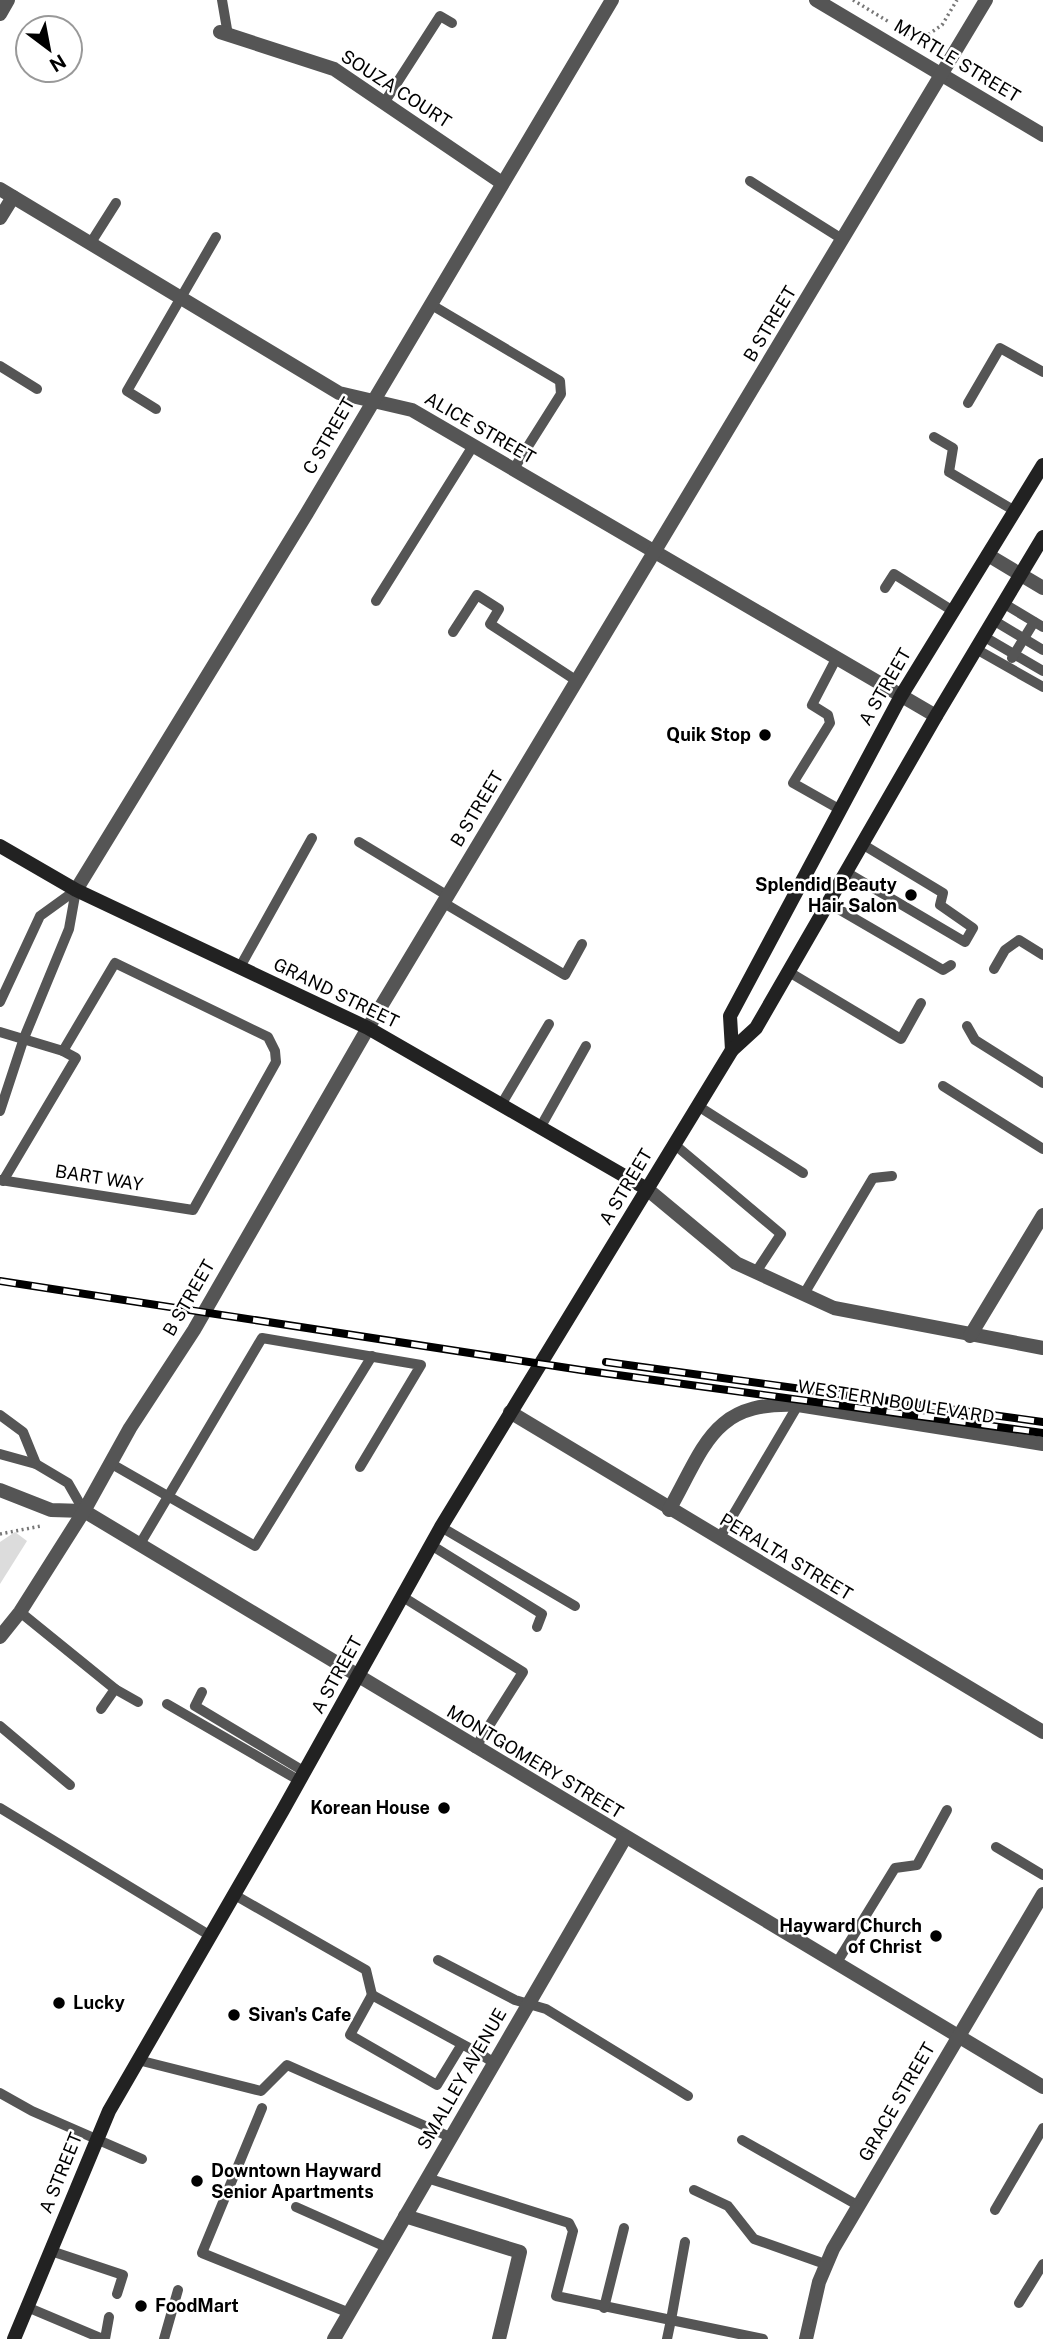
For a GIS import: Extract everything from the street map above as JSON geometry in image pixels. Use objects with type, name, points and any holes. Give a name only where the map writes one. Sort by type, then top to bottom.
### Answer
[{"type":"main road","name":"A STREET","points":[[732,1050],[730,1016],[839,809],[901,696],[1043,465]]},
{"type":"main road","name":"A STREET","points":[[13,2339],[96,2139],[138,2060],[302,1777],[441,1527],[732,1050],[756,1028],[1043,537]]},
{"type":"main road","name":"GRAND STREET","points":[[0,846],[76,890],[368,1028],[647,1189]]},
{"type":"street","points":[[0,14],[8,0]]},
{"type":"street","name":"C STREET","points":[[76,890],[307,513],[612,0]]},
{"type":"street","name":"MYRTLE STREET","points":[[816,0],[1043,135]]},
{"type":"street","name":"B STREET","points":[[0,1637],[20,1612],[110,1462],[194,1330],[368,1028],[986,0]]},
{"type":"street","name":"SOUZA COURT","points":[[224,34],[334,69],[502,183]]},
{"type":"street","name":"ALICE STREET","points":[[0,189],[339,393],[412,410],[936,716]]},
{"type":"street","points":[[0,218],[13,197]]},
{"type":"street","points":[[988,555],[1043,587]]},
{"type":"street","points":[[647,1189],[736,1263],[834,1308],[1043,1348]]},
{"type":"street","points":[[970,1336],[1043,1215]]},
{"type":"street","name":"WESTERN BOULEVARD","points":[[669,1510],[709,1439],[722,1423],[742,1410],[769,1404],[798,1405],[1043,1444]]},
{"type":"street","name":"PERALTA STREET","points":[[510,1412],[669,1510],[1043,1732]]},
{"type":"street","name":"MONTGOMERY STREET","points":[[0,1490],[51,1510],[83,1511],[1043,2087]]},
{"type":"street","name":"SMALLEY AVENUE","points":[[334,2339],[347,2312],[625,1838]]},
{"type":"street","name":"GRACE STREET","points":[[806,2339],[825,2264],[1043,1894]]},
{"type":"street","points":[[405,2216],[520,2252],[499,2339]]},
{"type":"lane","points":[[222,0],[224,34]]},
{"type":"lane","points":[[384,103],[440,16],[452,23]]},
{"type":"lane","points":[[750,181],[842,239]]},
{"type":"lane","points":[[90,244],[116,203]]},
{"type":"lane","points":[[156,409],[127,391],[216,237]]},
{"type":"lane","points":[[430,304],[560,381],[561,394],[513,470]]},
{"type":"lane","points":[[968,403],[1000,348],[1043,372]]},
{"type":"lane","points":[[0,366],[37,389]]},
{"type":"lane","points":[[934,437],[953,448],[949,472],[1014,511]]},
{"type":"lane","points":[[376,601],[473,446]]},
{"type":"lane","points":[[885,587],[894,574],[953,611]]},
{"type":"lane","points":[[453,632],[477,594],[499,609],[490,624],[578,681]]},
{"type":"lane","points":[[1003,603],[1039,624],[1024,638],[1006,667]]},
{"type":"lane","points":[[993,620],[1043,650]]},
{"type":"lane","points":[[980,643],[1014,654],[1043,671]]},
{"type":"lane","points":[[980,643],[1006,667],[1043,687]]},
{"type":"lane","points":[[836,659],[812,705],[828,715],[830,723],[793,783],[839,809]]},
{"type":"lane","points":[[240,967],[312,838]]},
{"type":"lane","points":[[359,842],[565,975],[582,944]]},
{"type":"lane","points":[[846,872],[965,942],[973,928],[940,905],[943,893],[862,844]]},
{"type":"lane","points":[[0,1002],[40,916],[76,890]]},
{"type":"lane","points":[[0,1111],[23,1038],[69,929],[76,890]]},
{"type":"lane","points":[[828,903],[943,970],[951,965]]},
{"type":"lane","points":[[994,969],[1004,950],[1020,940],[1043,955]]},
{"type":"lane","name":"BART WAY","points":[[1,1180],[193,1210],[276,1062],[275,1051],[268,1037],[115,963],[64,1051]]},
{"type":"lane","points":[[789,972],[901,1039],[921,1003]]},
{"type":"lane","points":[[501,1105],[549,1024]]},
{"type":"lane","points":[[967,1026],[975,1040],[1043,1083]]},
{"type":"lane","points":[[0,1032],[64,1051],[76,1058],[1,1180]]},
{"type":"lane","points":[[540,1128],[586,1046]]},
{"type":"lane","points":[[943,1086],[1043,1149]]},
{"type":"lane","points":[[698,1106],[803,1173]]},
{"type":"lane","points":[[674,1144],[781,1234],[756,1272]]},
{"type":"lane","points":[[804,1294],[873,1178],[892,1176]]},
{"type":"lane","points":[[140,1544],[166,1494],[262,1338],[421,1365],[360,1466]]},
{"type":"lane","points":[[110,1462],[255,1546],[372,1356]]},
{"type":"lane","points":[[719,1539],[798,1405]]},
{"type":"lane","points":[[0,1415],[23,1432],[36,1464]]},
{"type":"lane","points":[[0,1454],[36,1464],[68,1483],[83,1511]]},
{"type":"lane","points":[[441,1527],[575,1606]]},
{"type":"lane","points":[[431,1545],[542,1614],[537,1627]]},
{"type":"lane","points":[[402,1597],[523,1672],[475,1748]]},
{"type":"lane","points":[[20,1612],[115,1689],[138,1702]]},
{"type":"lane","points":[[101,1709],[115,1689]]},
{"type":"lane","points":[[202,1692],[195,1706],[302,1777]]},
{"type":"lane","points":[[167,1704],[302,1777]]},
{"type":"lane","points":[[0,1726],[70,1785]]},
{"type":"lane","points":[[0,1808],[209,1935]]},
{"type":"lane","points":[[836,1964],[895,1868],[917,1865],[947,1810]]},
{"type":"lane","points":[[996,1847],[1043,1875]]},
{"type":"lane","points":[[233,1894],[366,1970],[372,1995],[350,2035],[438,2085],[462,2044]]},
{"type":"lane","points":[[438,1960],[527,2005],[546,2009],[688,2096]]},
{"type":"lane","points":[[372,1995],[494,2063]]},
{"type":"lane","points":[[138,2060],[261,2091],[287,2065],[450,2137]]},
{"type":"lane","points":[[0,2093],[32,2111],[142,2159]]},
{"type":"lane","points":[[262,2108],[222,2194],[202,2253],[347,2312]]},
{"type":"lane","points":[[995,2210],[1043,2127]]},
{"type":"lane","points":[[741,2140],[859,2206]]},
{"type":"lane","points":[[427,2178],[569,2223],[573,2231],[556,2296],[763,2339]]},
{"type":"lane","points":[[694,2190],[728,2206],[754,2239],[825,2264]]},
{"type":"lane","points":[[296,2207],[386,2247]]},
{"type":"lane","points":[[604,2308],[624,2228]]},
{"type":"lane","points":[[667,2339],[685,2242]]},
{"type":"lane","points":[[51,2250],[123,2275],[117,2294]]},
{"type":"lane","points":[[1019,2303],[1043,2264]]},
{"type":"lane","points":[[164,2339],[178,2290]]},
{"type":"lane","points":[[27,2306],[103,2339],[109,2317]]},
{"type":"path","points":[[853,0],[910,36],[926,36],[942,25],[957,0]]},
{"type":"path","points":[[0,1534],[41,1526]]},
{"type":"shaded area","points":[[15,1532],[27,1541],[0,1584],[0,1542]]},
{"type":"railway","points":[[0,1281],[581,1370],[1043,1433]]},
{"type":"railway","points":[[606,1362],[1043,1422]]},
{"type":"place","name":"Quik Stop","points":[[765,735]]},
{"type":"place","name":"Splendid Beauty Hair Salon","points":[[911,895]]},
{"type":"place","name":"Korean House","points":[[444,1808]]},
{"type":"place","name":"Hayward Church of Christ","points":[[936,1936]]},
{"type":"place","name":"Lucky","points":[[59,2003]]},
{"type":"place","name":"Sivan's Cafe","points":[[234,2015]]},
{"type":"place","name":"Downtown Hayward Senior Apartments","points":[[197,2181]]},
{"type":"place","name":"FoodMart","points":[[141,2306]]}]
